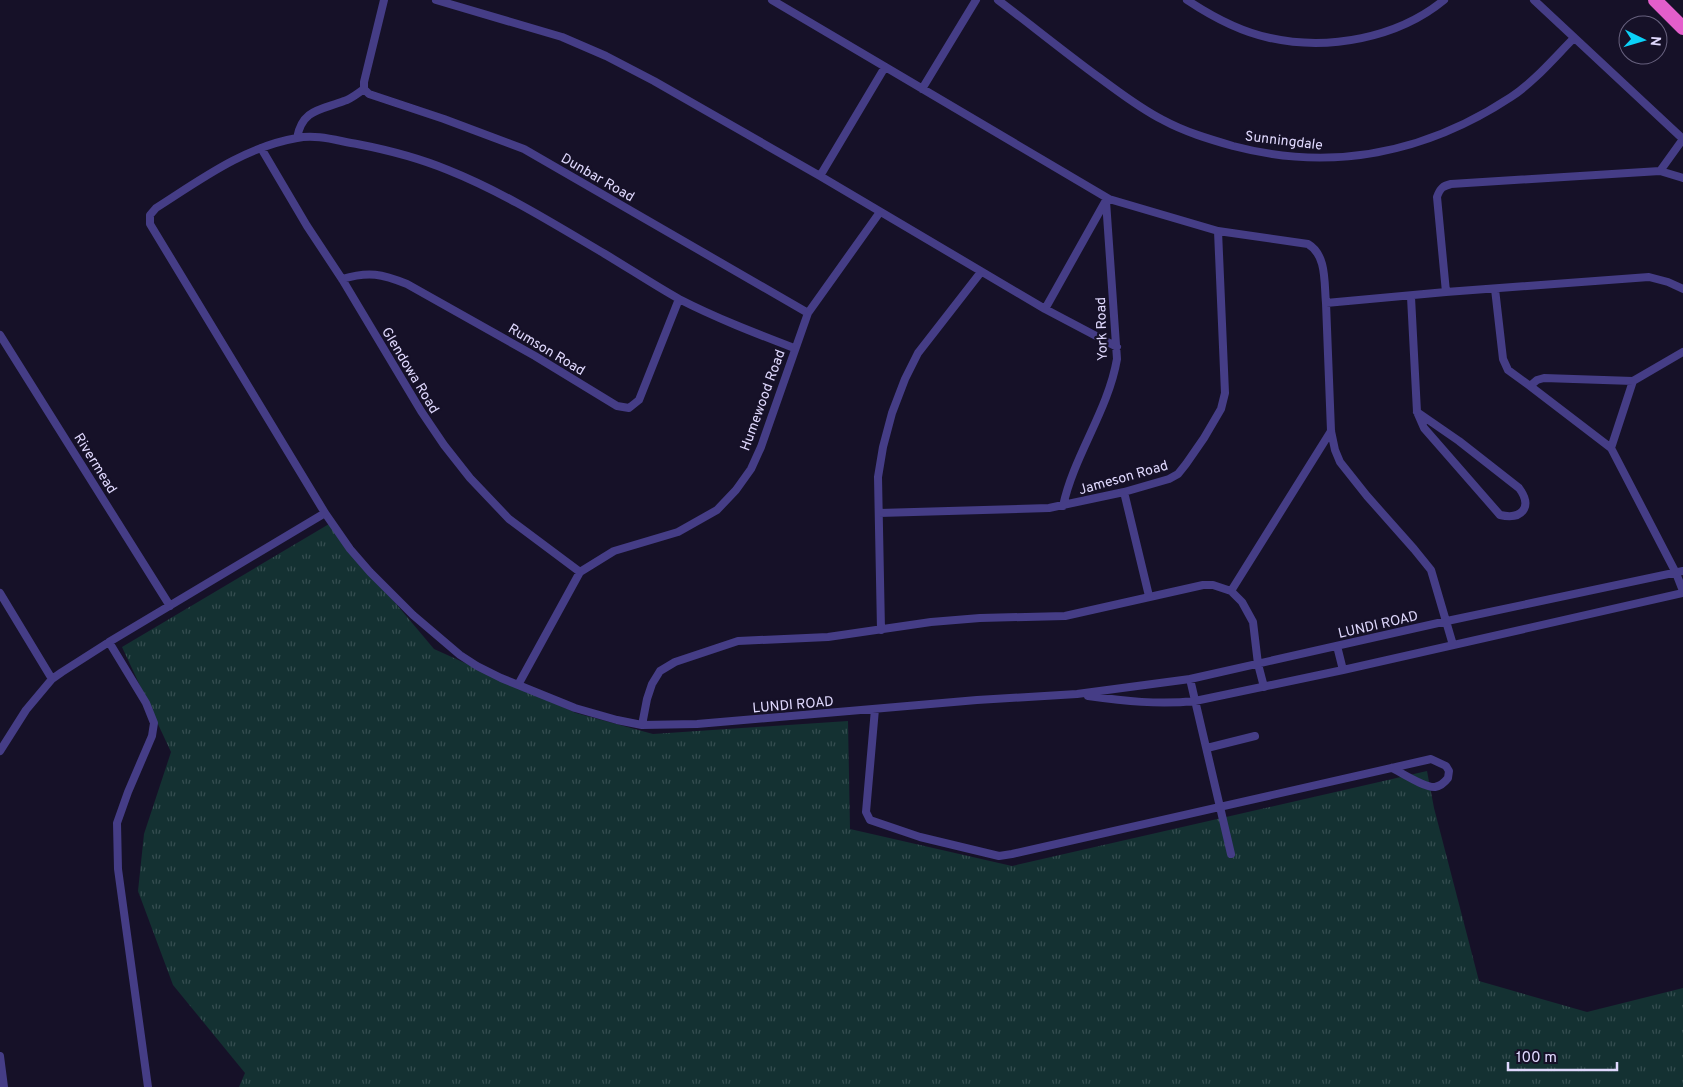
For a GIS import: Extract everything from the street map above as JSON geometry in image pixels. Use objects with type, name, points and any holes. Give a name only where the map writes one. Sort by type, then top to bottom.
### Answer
[{"type":"highway","points":[[1655,0],[1683,28]]},
{"type":"street","points":[[297,138],[302,122],[308,115],[326,106],[343,102],[364,89],[364,82],[384,0]]},
{"type":"street","points":[[436,0],[562,37],[606,56],[654,81],[820,176],[1045,309],[1117,348]]},
{"type":"street","points":[[772,0],[1107,200],[1218,231],[1308,244],[1316,248],[1321,257],[1326,303],[1331,431],[1335,450],[1340,462],[1367,496],[1429,567],[1447,621],[1452,646]]},
{"type":"street","points":[[922,89],[976,0]]},
{"type":"street","name":"Sunningdale","points":[[998,0],[1127,98],[1162,120],[1201,137],[1250,150],[1299,158],[1370,155],[1433,138],[1484,113],[1512,96],[1535,77],[1574,38]]},
{"type":"street","points":[[1187,0],[1239,28],[1270,38],[1306,43],[1338,42],[1368,37],[1402,25],[1435,8],[1444,0]]},
{"type":"street","points":[[1534,0],[1683,139],[1660,171]]},
{"type":"street","points":[[820,176],[885,67]]},
{"type":"street","name":"Dunbar Road","points":[[364,89],[368,94],[444,119],[524,149],[808,313]]},
{"type":"street","points":[[262,148],[297,138],[323,138],[367,146],[448,170],[535,213],[679,299],[729,322],[794,348]]},
{"type":"street","name":"Glendowa Road","points":[[262,148],[307,226],[342,279],[421,411],[458,464],[509,519],[580,572]]},
{"type":"street","name":"LUNDI ROAD","points":[[262,148],[241,156],[156,208],[150,215],[150,224],[325,513],[350,549],[370,572],[413,616],[460,655],[477,666],[575,708],[642,725],[697,724],[1077,694],[1190,679],[1447,621],[1680,572]]},
{"type":"street","points":[[1446,292],[1438,196],[1439,190],[1444,186],[1451,184],[1660,171],[1683,178]]},
{"type":"street","points":[[1045,309],[1107,200]]},
{"type":"street","name":"York Road","points":[[1063,506],[1073,474],[1114,376],[1117,348],[1107,200]]},
{"type":"street","name":"Humewood Road","points":[[580,572],[614,552],[678,532],[717,510],[736,490],[750,469],[761,447],[794,348],[808,313],[880,212]]},
{"type":"street","name":"Jameson Road","points":[[879,513],[1011,510],[1063,506],[1124,492],[1169,479],[1178,474],[1204,438],[1221,409],[1225,393],[1218,231]]},
{"type":"street","points":[[881,630],[878,477],[883,447],[892,413],[905,379],[918,353],[981,272]]},
{"type":"street","name":"Rumson Road","points":[[342,279],[374,273],[407,284],[535,356],[617,406],[629,408],[639,400],[679,299]]},
{"type":"street","points":[[1326,303],[1649,276],[1683,289]]},
{"type":"street","points":[[1495,289],[1503,359],[1508,370],[1611,448],[1680,572],[1683,592]]},
{"type":"street","points":[[1411,296],[1417,412],[1424,428],[1500,515],[1511,518],[1518,515],[1526,504],[1526,497],[1519,488],[1459,441],[1417,412]]},
{"type":"street","name":"Rivermead","points":[[0,335],[170,606]]},
{"type":"street","points":[[1530,386],[1537,380],[1544,378],[1633,381],[1683,352]]},
{"type":"street","points":[[1611,448],[1633,381]]},
{"type":"street","points":[[1231,591],[1331,431]]},
{"type":"street","points":[[1124,492],[1149,596]]},
{"type":"street","points":[[0,751],[26,710],[52,679],[109,642],[325,513]]},
{"type":"street","points":[[518,684],[580,572]]},
{"type":"street","points":[[642,725],[647,698],[655,678],[666,666],[738,641],[828,637],[931,622],[980,618],[1065,616],[1203,585],[1213,585],[1231,591],[1242,602],[1253,622],[1258,664],[1264,687]]},
{"type":"street","points":[[0,592],[52,679]]},
{"type":"street","name":"LUNDI ROAD","points":[[1077,694],[1148,703],[1173,704],[1195,701],[1452,646],[1683,592]]},
{"type":"street","points":[[109,642],[146,703],[154,723],[152,736],[117,823],[118,869],[148,1087]]},
{"type":"street","points":[[1337,646],[1342,670]]},
{"type":"street","points":[[1190,679],[1231,854]]},
{"type":"street","points":[[876,709],[866,812],[870,820],[920,837],[991,855],[1004,856],[1220,806],[1392,768],[1431,760],[1446,766],[1449,772],[1448,778],[1442,784],[1434,787],[1392,768]]},
{"type":"street","points":[[1207,748],[1255,736]]},
{"type":"street","points":[[0,1056],[4,1087]]},
{"type":"green space","points":[[329,524],[434,649],[576,713],[653,734],[848,721],[850,829],[1012,866],[1427,771],[1434,808],[1479,981],[1587,1012],[1683,988],[1683,1087],[239,1087],[245,1073],[173,985],[138,891],[144,834],[171,752],[122,647]]}]
